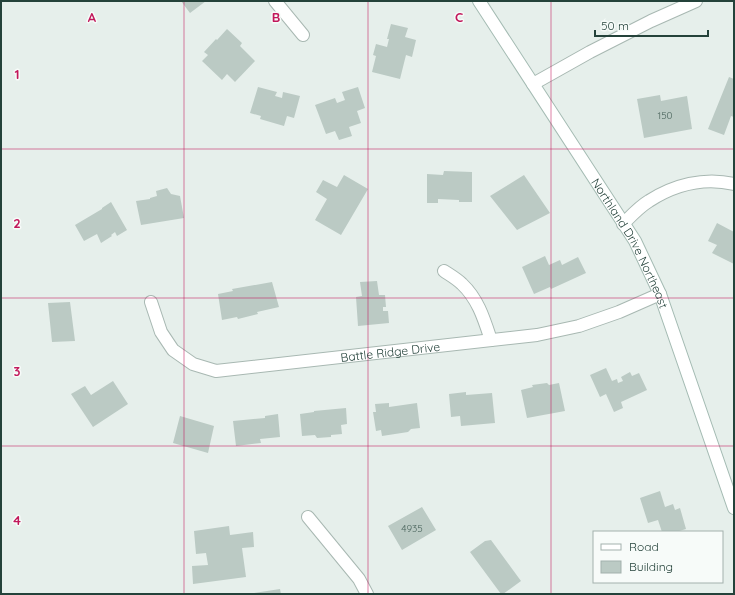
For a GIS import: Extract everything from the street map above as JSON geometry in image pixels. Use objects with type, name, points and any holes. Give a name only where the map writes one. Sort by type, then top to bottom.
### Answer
[{"type":"street","points":[[275,1],[302,35]]},
{"type":"street","name":"Northland Drive Northeast","points":[[479,1],[635,241],[660,294],[734,508]]},
{"type":"street","points":[[532,84],[651,21],[696,1]]},
{"type":"street","points":[[623,224],[648,202],[670,189],[696,182],[725,182],[734,184]]},
{"type":"street","points":[[444,271],[462,283],[475,299],[483,315],[491,340]]},
{"type":"street","name":"Battle Ridge Drive","points":[[150,302],[161,332],[173,350],[193,364],[216,371],[537,335],[579,326],[620,312],[660,294]]},
{"type":"street","points":[[308,517],[359,579],[368,594]]},
{"type":"building","points":[[181,1],[206,1],[190,13]]},
{"type":"building","points":[[391,24],[408,28],[405,37],[416,40],[412,57],[406,55],[400,79],[372,72],[376,56],[373,55],[376,44],[387,47],[389,39],[387,39]]},
{"type":"building","points":[[227,29],[242,43],[240,46],[255,61],[235,82],[227,74],[222,80],[202,61],[208,55],[204,52]]},
{"type":"building","points":[[729,77],[734,79],[734,117],[731,116],[724,135],[708,129]]},
{"type":"building","points":[[258,87],[277,92],[275,96],[282,98],[283,92],[300,96],[294,118],[287,116],[284,126],[260,119],[261,116],[250,113]]},
{"type":"building","points":[[358,87],[365,108],[357,111],[361,123],[349,127],[352,136],[339,140],[335,131],[326,134],[315,105],[335,98],[337,103],[345,100],[342,92]]},
{"type":"building","points":[[660,95],[661,101],[687,96],[692,129],[644,138],[637,99]]},
{"type":"building","points":[[444,171],[472,172],[472,202],[438,199],[438,203],[427,203],[427,174],[443,175]]},
{"type":"building","points":[[344,175],[368,189],[341,235],[315,220],[327,199],[316,192],[323,180],[337,187]]},
{"type":"building","points":[[524,175],[550,213],[517,230],[490,196]]},
{"type":"building","points":[[167,188],[171,194],[180,196],[184,218],[141,225],[136,201],[150,199],[157,196],[156,191]]},
{"type":"building","points":[[111,202],[127,230],[117,236],[115,232],[111,235],[112,236],[101,243],[97,234],[84,241],[75,225]]},
{"type":"building","points":[[717,223],[734,232],[734,264],[712,253],[717,245],[708,241]]},
{"type":"building","points":[[545,256],[549,265],[560,260],[562,265],[578,257],[586,273],[551,289],[550,287],[534,294],[522,267]]},
{"type":"building","points":[[377,281],[379,295],[385,295],[386,307],[383,307],[383,311],[388,311],[389,323],[358,326],[356,297],[362,296],[360,282]]},
{"type":"building","points":[[272,282],[279,307],[257,312],[258,314],[238,319],[237,317],[222,320],[218,294],[233,291],[232,289]]},
{"type":"building","points":[[70,302],[75,341],[52,342],[48,303]]},
{"type":"building","points":[[606,368],[612,381],[617,379],[618,383],[623,381],[621,377],[630,372],[632,376],[639,373],[647,390],[621,402],[623,408],[614,412],[606,394],[600,397],[590,375]]},
{"type":"building","points":[[113,381],[128,404],[93,427],[71,394],[85,386],[91,395]]},
{"type":"building","points":[[547,383],[549,385],[559,383],[565,411],[527,418],[521,390],[533,387],[532,385]]},
{"type":"building","points":[[466,392],[466,395],[492,393],[495,423],[461,426],[460,416],[451,417],[449,394]]},
{"type":"building","points":[[389,403],[389,407],[417,403],[420,428],[411,429],[408,432],[382,436],[381,430],[376,431],[373,412],[376,412],[375,404]]},
{"type":"building","points":[[346,408],[347,424],[341,425],[342,434],[331,435],[331,437],[317,438],[315,435],[302,436],[300,414]]},
{"type":"building","points":[[278,414],[280,437],[260,439],[261,443],[236,446],[233,421],[265,418],[265,416]]},
{"type":"building","points":[[180,416],[214,426],[208,453],[173,443]]},
{"type":"building","points":[[660,491],[665,507],[673,504],[675,510],[680,508],[686,529],[679,531],[662,531],[658,520],[648,523],[640,498]]},
{"type":"building","points":[[422,507],[436,530],[402,550],[388,526]]},
{"type":"building","points":[[229,526],[230,535],[253,532],[254,547],[242,548],[246,577],[193,584],[192,566],[208,565],[206,553],[196,554],[194,531]]},
{"type":"building","points":[[491,540],[521,581],[503,594],[501,594],[470,552],[485,541]]},
{"type":"building","points":[[280,589],[281,594],[254,594],[254,593]]}]
